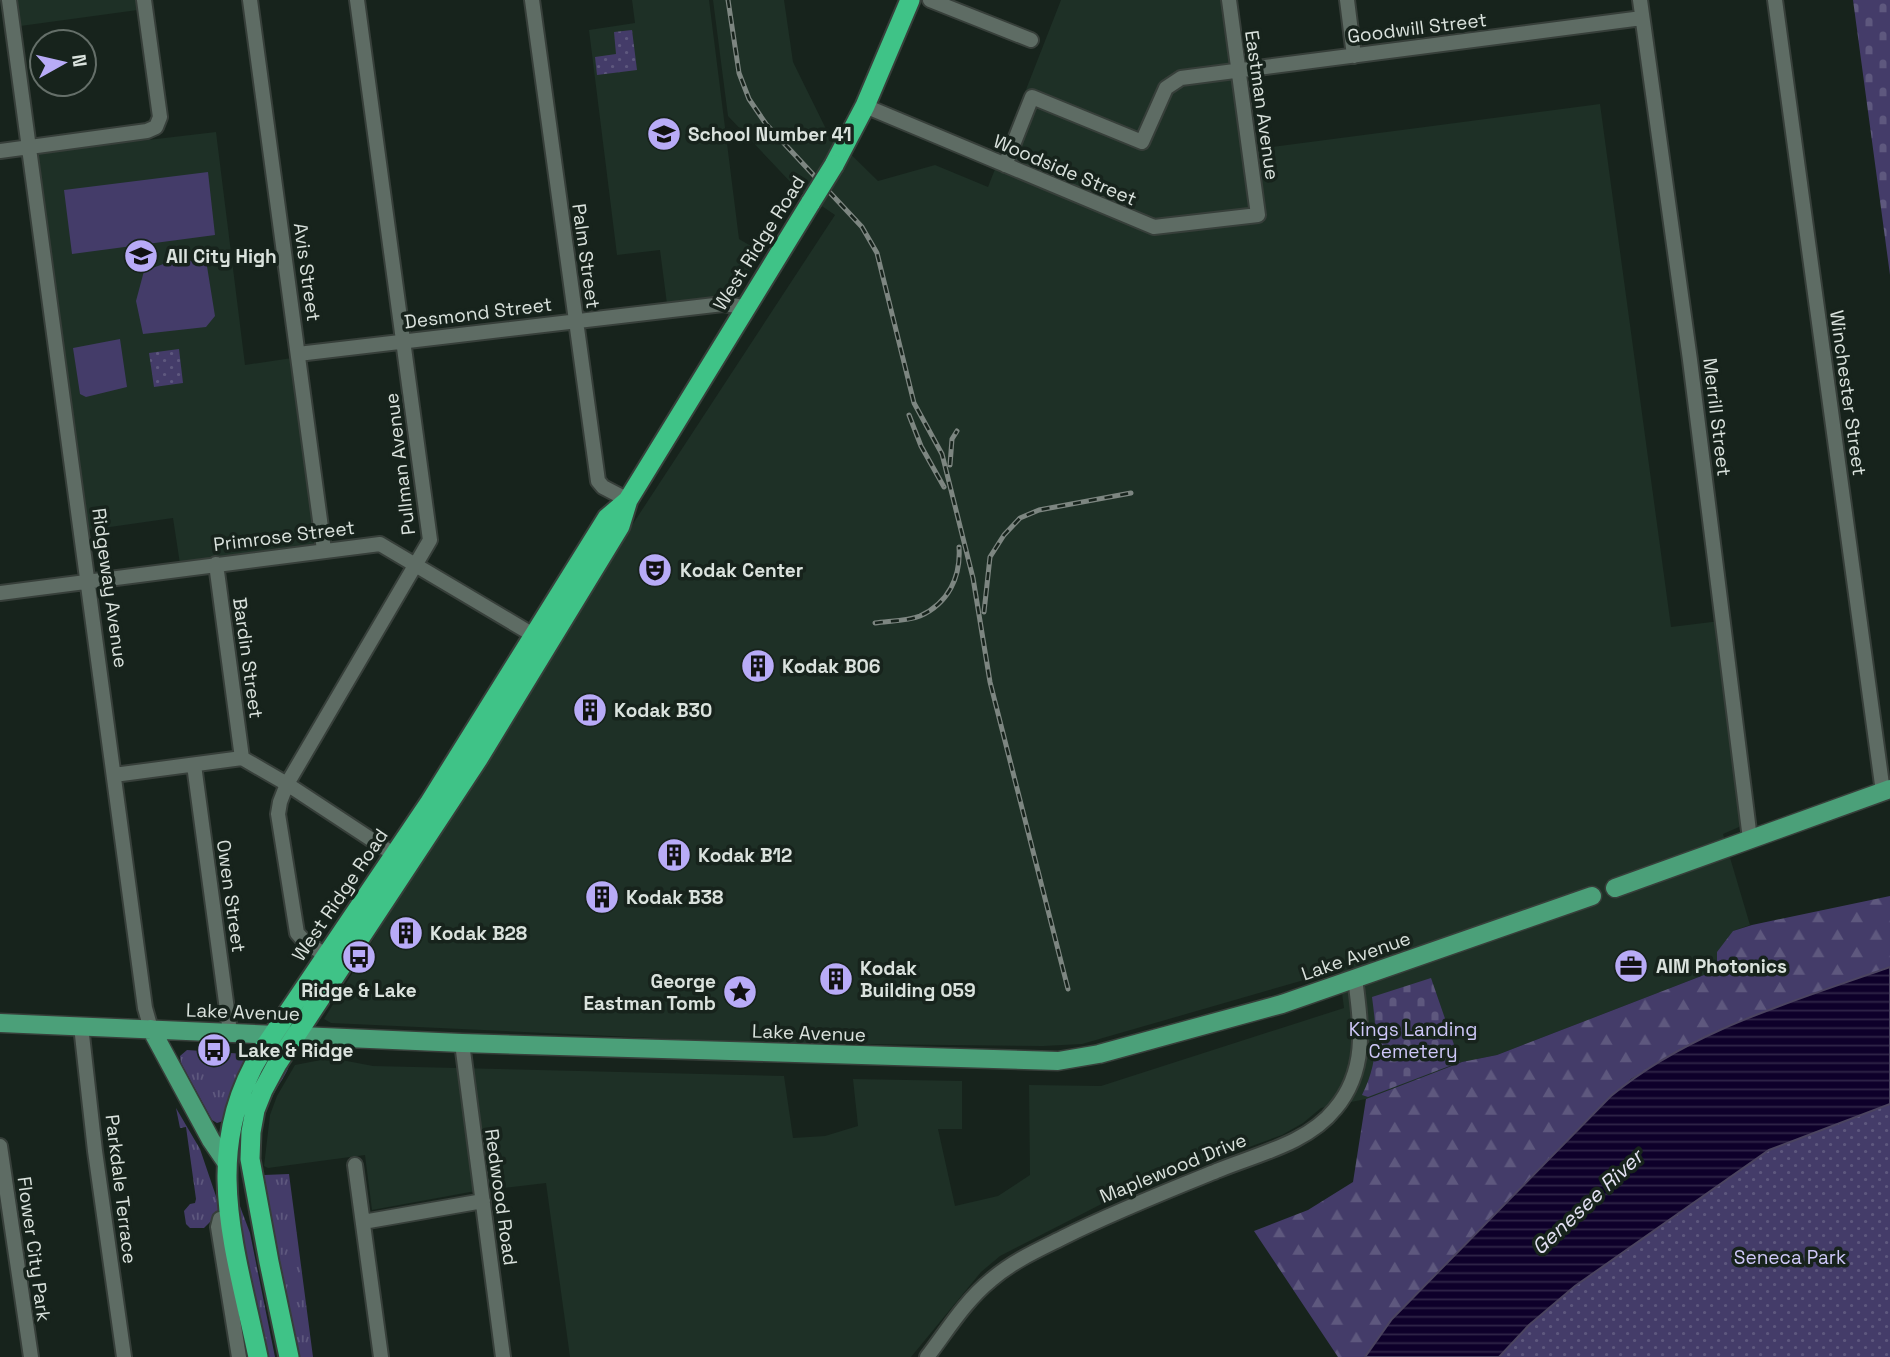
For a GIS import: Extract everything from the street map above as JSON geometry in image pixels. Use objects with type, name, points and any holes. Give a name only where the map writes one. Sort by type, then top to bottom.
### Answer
[{"type":"highway","name":"West Ridge Road","points":[[258,1357],[227,1197],[226,1162],[231,1126],[242,1090],[274,1034],[326,955],[478,759],[541,639],[620,526],[628,500],[834,165],[865,106],[911,0]]},
{"type":"highway","name":"West Ridge Road","points":[[289,1357],[252,1173],[250,1139],[254,1118],[262,1090],[402,859]]},
{"type":"highway","points":[[226,1162],[241,1185],[275,1294]]},
{"type":"highway","points":[[220,1219],[227,1197]]},
{"type":"main road","points":[[1615,888],[1886,790]]},
{"type":"main road","name":"Lake Avenue","points":[[0,1023],[461,1042],[1058,1061],[1099,1054],[1250,1013],[1592,896]]},
{"type":"main road","name":"Ridgeway Avenue","points":[[151,1029],[211,1140],[226,1162]]},
{"type":"street","name":"Ridgeway Avenue","points":[[9,0],[145,1008],[151,1029]]},
{"type":"street","points":[[0,151],[147,131],[159,124],[144,0]]},
{"type":"street","name":"Avis Street","points":[[250,0],[324,550]]},
{"type":"street","name":"Pullman Avenue","points":[[326,955],[306,943],[297,933],[278,814],[280,802],[430,540],[358,0]]},
{"type":"street","name":"Palm Street","points":[[532,0],[598,481],[603,487],[628,500]]},
{"type":"street","points":[[930,0],[1031,40]]},
{"type":"street","name":"Eastman Avenue","points":[[1229,0],[1258,215]]},
{"type":"street","points":[[1347,0],[1354,56]]},
{"type":"street","name":"Merrill Street","points":[[1640,0],[1690,360],[1750,839]]},
{"type":"street","name":"Winchester Street","points":[[1775,0],[1886,790]]},
{"type":"street","name":"Goodwill Street","points":[[1005,165],[1032,97],[1142,142],[1161,97],[1173,82],[1181,78],[1642,19]]},
{"type":"street","name":"Woodside Street","points":[[865,106],[1154,227],[1258,215]]},
{"type":"street","name":"Desmond Street","points":[[298,354],[723,304],[746,307]]},
{"type":"street","name":"Primrose Street","points":[[0,593],[382,544],[541,639]]},
{"type":"street","name":"Bardin Street","points":[[216,564],[242,758]]},
{"type":"street","points":[[114,775],[242,758],[288,784],[402,859]]},
{"type":"street","name":"Owen Street","points":[[194,765],[230,1032]]},
{"type":"street","name":"Maplewood Drive","points":[[927,1357],[979,1290],[1018,1261],[1112,1213],[1297,1138],[1327,1118],[1343,1098],[1356,1073],[1360,1058],[1362,1036],[1355,978]]},
{"type":"street","name":"Parkdale Terrace","points":[[82,1026],[95,1151],[124,1357]]},
{"type":"street","name":"Redwood Road","points":[[461,1042],[503,1357]]},
{"type":"street","name":"Flower City Park","points":[[0,1146],[31,1357]]},
{"type":"street","points":[[355,1165],[381,1357]]},
{"type":"street","points":[[363,1222],[482,1201]]},
{"type":"street","points":[[220,1219],[218,1227],[239,1357]]},
{"type":"shaded area","points":[[9,0],[144,0],[145,9],[13,27]]},
{"type":"shaded area","name":"School Number 41","points":[[632,0],[709,0],[739,239],[761,252],[736,295],[667,304],[660,250],[617,255],[589,30],[635,23]]},
{"type":"shaded area","points":[[713,0],[784,0],[793,62],[827,131],[878,181],[935,165],[988,187],[1061,0],[1222,0],[1242,151],[1600,104],[1671,627],[1720,621],[1720,654],[1742,820],[1739,827],[1723,834],[1750,925],[1733,931],[1717,970],[1497,1055],[1462,1062],[1366,1099],[1321,1108],[1282,1135],[1125,1192],[1000,1256],[981,1272],[911,1357],[570,1357],[546,1183],[470,1192],[372,1210],[365,1155],[268,1168],[264,1166],[270,1115],[277,1096],[295,1065],[331,1058],[373,1066],[784,1076],[793,1138],[825,1136],[858,1126],[853,1079],[962,1081],[962,1129],[938,1129],[955,1206],[998,1196],[1030,1175],[1029,1085],[1101,1086],[1344,1008],[1339,970],[1082,1044],[1043,1046],[762,1043],[331,1023],[324,1019],[587,594],[835,215],[797,189],[728,116]]},
{"type":"shaded area","name":"All City High","points":[[216,132],[245,365],[292,358],[316,545],[180,564],[173,518],[89,530],[37,153]]},
{"type":"green space","points":[[1853,0],[1890,0],[1890,275]]},
{"type":"green space","points":[[632,30],[637,70],[597,75],[595,57],[616,54],[614,32]]},
{"type":"green space","points":[[208,172],[215,235],[72,254],[64,190]]},
{"type":"green space","points":[[206,260],[215,316],[206,327],[143,334],[136,301],[144,271],[169,262]]},
{"type":"green space","points":[[120,339],[127,387],[86,397],[80,394],[73,348]]},
{"type":"green space","points":[[179,349],[183,383],[154,387],[149,353]]},
{"type":"green space","points":[[1890,896],[1890,967],[1754,1016],[1691,1044],[1631,1079],[1392,1319],[1365,1357],[1338,1357],[1254,1231],[1308,1210],[1353,1182],[1366,1099],[1462,1062],[1497,1055],[1717,970],[1717,952],[1733,931]]},
{"type":"green space","name":"Kings Landing Cemetery","points":[[1431,978],[1460,1062],[1368,1097],[1362,1095],[1374,1059],[1375,1023],[1372,997]]},
{"type":"green space","points":[[187,1050],[245,1054],[248,1057],[223,1121],[217,1123],[212,1120],[181,1063],[180,1056]]},
{"type":"green space","points":[[289,1066],[266,1113],[260,1155],[264,1175],[289,1174],[313,1357],[297,1357],[256,1175],[258,1143],[263,1119],[271,1095]]},
{"type":"green space","name":"Seneca Park","points":[[1890,1104],[1890,1357],[1499,1357],[1529,1325],[1575,1286],[1769,1150]]},
{"type":"green space","points":[[176,1108],[200,1149],[221,1211],[204,1228],[190,1228],[186,1224],[184,1211],[190,1204],[195,1203],[196,1199],[186,1127],[180,1128]]},
{"type":"green space","points":[[232,1185],[250,1233],[275,1357],[266,1357],[237,1222]]},
{"type":"water","name":"Genesee River","points":[[1890,967],[1890,1104],[1769,1150],[1575,1286],[1529,1325],[1499,1357],[1365,1357],[1392,1319],[1611,1096],[1642,1073],[1709,1035],[1781,1005]]},
{"type":"railway","points":[[728,0],[739,73],[749,99],[766,124],[862,227],[877,253],[914,403],[942,454],[973,578],[990,682],[1068,989]]},
{"type":"railway","points":[[909,415],[921,446],[944,487]]},
{"type":"railway","points":[[950,465],[952,439],[957,431]]},
{"type":"railway","points":[[984,612],[990,557],[1004,535],[1020,518],[1039,510],[1131,493]]},
{"type":"railway","points":[[875,623],[915,618],[939,604],[955,578],[959,547]]},
{"type":"place","name":"School Number 41","points":[[664,134]]},
{"type":"place","name":"All City High","points":[[141,256]]},
{"type":"place","name":"Kodak Center","points":[[655,570]]},
{"type":"place","name":"Kodak B06","points":[[758,666]]},
{"type":"place","name":"Kodak B30","points":[[590,710]]},
{"type":"place","name":"Kodak B12","points":[[674,855]]},
{"type":"place","name":"Kodak B38","points":[[602,897]]},
{"type":"place","name":"Kodak B28","points":[[406,933]]},
{"type":"place","name":"Ridge & Lake","points":[[359,957]]},
{"type":"place","name":"AIM Photonics","points":[[1631,966]]},
{"type":"place","name":"Kodak Building 059","points":[[836,979]]},
{"type":"place","name":"George Eastman Tomb","points":[[740,992]]},
{"type":"place","name":"Lake & Ridge","points":[[214,1050]]}]
